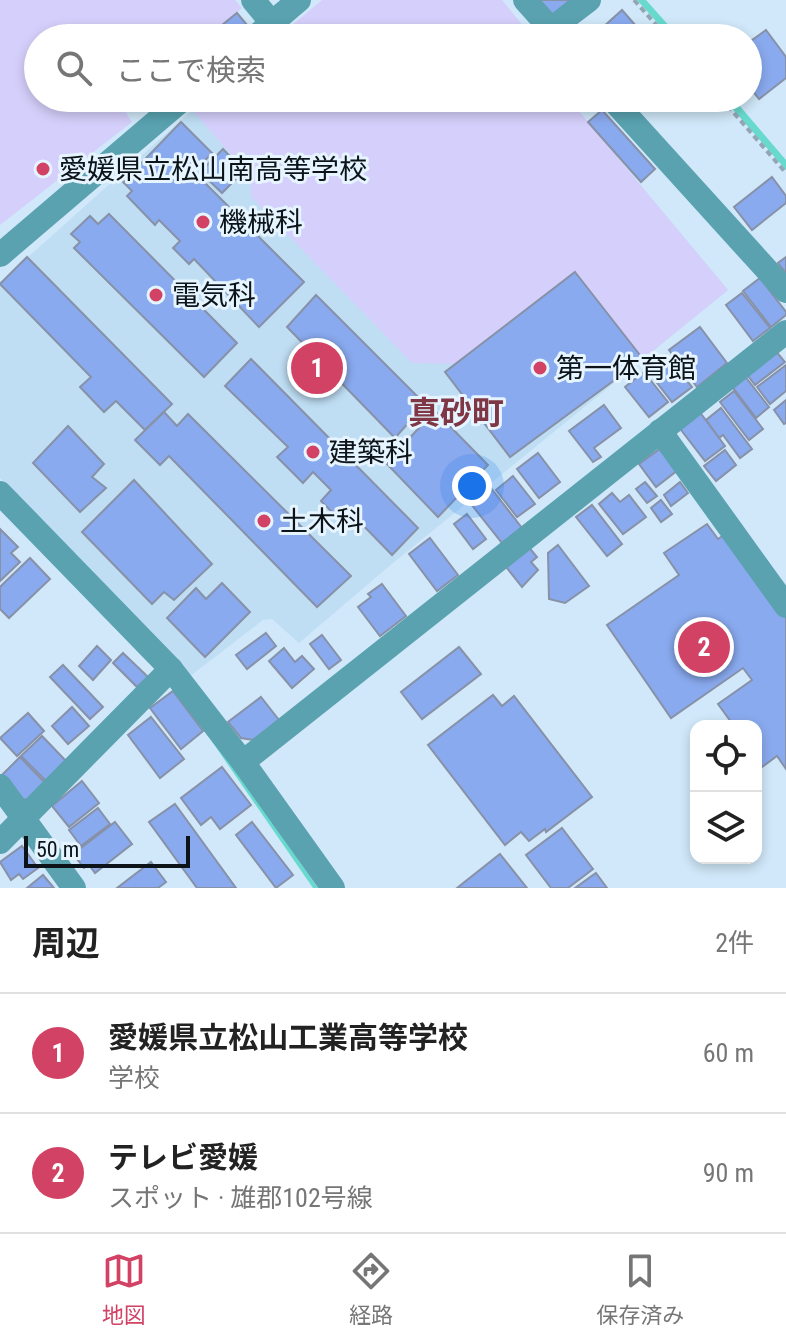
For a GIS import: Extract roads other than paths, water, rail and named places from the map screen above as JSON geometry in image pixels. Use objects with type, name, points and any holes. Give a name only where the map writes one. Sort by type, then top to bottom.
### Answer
[{"type":"street","points":[[253,0],[261,24]]},
{"type":"street","points":[[270,24],[299,0]]},
{"type":"street","points":[[525,0],[546,24]]},
{"type":"street","points":[[565,24],[589,0]]},
{"type":"street","points":[[0,255],[168,112]]},
{"type":"street","points":[[624,112],[786,291]]},
{"type":"street","points":[[243,762],[660,431],[783,340]]},
{"type":"street","points":[[660,431],[786,606]]},
{"type":"street","points":[[0,493],[171,669],[243,762],[333,888]]},
{"type":"street","points":[[0,842],[171,669]]},
{"type":"street","points":[[0,786],[74,888]]},
{"type":"place","name":"愛媛県立松山南高等学校","points":[[43,169]]},
{"type":"place","name":"機械科","points":[[203,222]]},
{"type":"place","name":"電気科","points":[[156,295]]},
{"type":"place","name":"愛媛県立松山工業高等学校","points":[[317,368]]},
{"type":"place","name":"第一体育館","points":[[540,368]]},
{"type":"place","name":"建築科","points":[[313,452]]},
{"type":"place","name":"土木科","points":[[264,521]]},
{"type":"place","name":"テレビ愛媛","points":[[704,647]]},
{"type":"district","name":"真砂町","points":[[456,413]]}]
